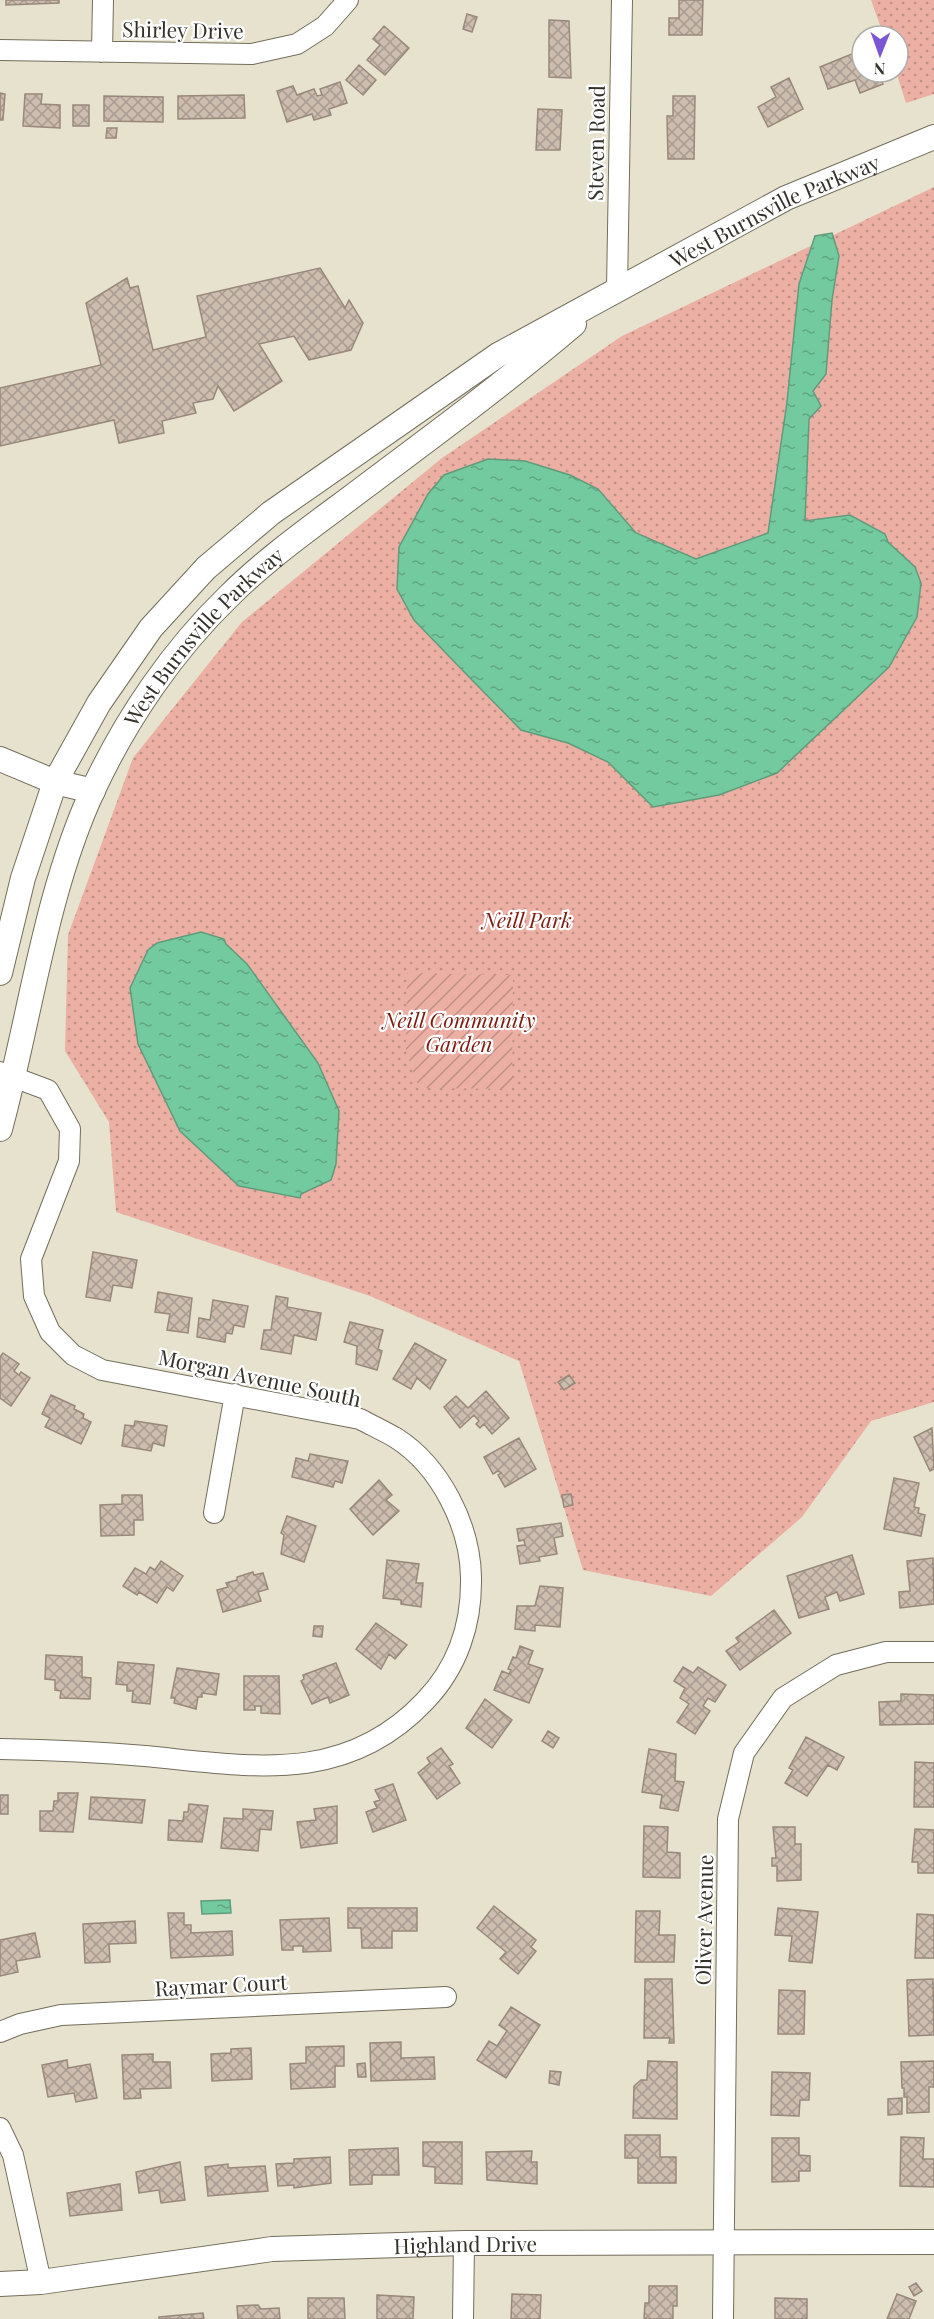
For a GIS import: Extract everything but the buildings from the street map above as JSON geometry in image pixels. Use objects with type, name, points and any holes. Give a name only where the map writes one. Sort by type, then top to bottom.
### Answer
[{"type":"street","points":[[102,52],[103,0]]},
{"type":"street","name":"Shirley Drive","points":[[0,50],[252,54],[297,44],[325,26],[348,0]]},
{"type":"street","name":"Steven Road","points":[[617,288],[622,0]]},
{"type":"street","name":"West Burnsville Parkway","points":[[0,973],[22,878],[55,782],[99,703],[151,628],[206,568],[271,513],[498,355],[617,288],[786,198],[934,137]]},
{"type":"street","name":"West Burnsville Parkway","points":[[0,1129],[7,1074],[58,888],[93,791],[137,711],[178,653],[229,596],[288,544],[510,379],[617,288]]},
{"type":"street","points":[[0,759],[55,782],[93,791]]},
{"type":"street","name":"Morgan Avenue South","points":[[0,1749],[80,1750],[267,1767],[321,1761],[366,1746],[407,1720],[439,1687],[459,1650],[471,1602],[470,1556],[456,1510],[429,1469],[398,1439],[360,1419],[102,1370],[73,1355],[50,1332],[34,1296],[31,1259],[69,1161],[70,1129],[48,1090],[7,1074]]},
{"type":"street","points":[[214,1513],[235,1394]]},
{"type":"street","name":"Oliver Avenue","points":[[723,2319],[728,1819],[744,1753],[783,1698],[836,1665],[886,1652],[934,1652]]},
{"type":"street","name":"Raymar Court","points":[[0,2032],[20,2024],[61,2015],[446,1997]]},
{"type":"street","points":[[0,2128],[13,2155],[41,2282]]},
{"type":"street","name":"Highland Drive","points":[[0,2284],[41,2282],[272,2249],[464,2243],[934,2242]]},
{"type":"street","points":[[464,2243],[464,2319]]},
{"type":"green space","points":[[871,0],[934,0],[934,94],[906,103],[900,84],[910,84],[910,24],[880,24]]},
{"type":"green space","name":"Neill Park","points":[[934,187],[934,1402],[871,1421],[802,1517],[711,1596],[583,1570],[519,1361],[370,1296],[116,1212],[109,1122],[65,1051],[68,935],[133,758],[242,622],[442,458],[622,336]]},
{"type":"green space","name":"Neill Community Garden","points":[[407,973],[513,975],[512,1089],[419,1088],[406,1050]]},
{"type":"water","points":[[832,233],[839,256],[832,300],[826,374],[813,391],[821,406],[809,419],[805,521],[850,515],[885,534],[888,542],[915,567],[921,583],[917,617],[889,667],[777,773],[719,795],[653,807],[608,762],[568,743],[521,730],[471,679],[414,620],[397,589],[399,547],[428,494],[444,475],[488,459],[525,461],[570,475],[598,489],[636,533],[696,559],[768,533],[787,402],[799,284],[815,236]]},
{"type":"water","points":[[201,932],[224,939],[226,944],[247,964],[318,1063],[339,1111],[336,1164],[331,1180],[301,1194],[300,1198],[239,1186],[180,1131],[138,1044],[130,988],[148,950],[157,943]]},
{"type":"water","points":[[230,1900],[231,1913],[202,1914],[201,1901]]}]
